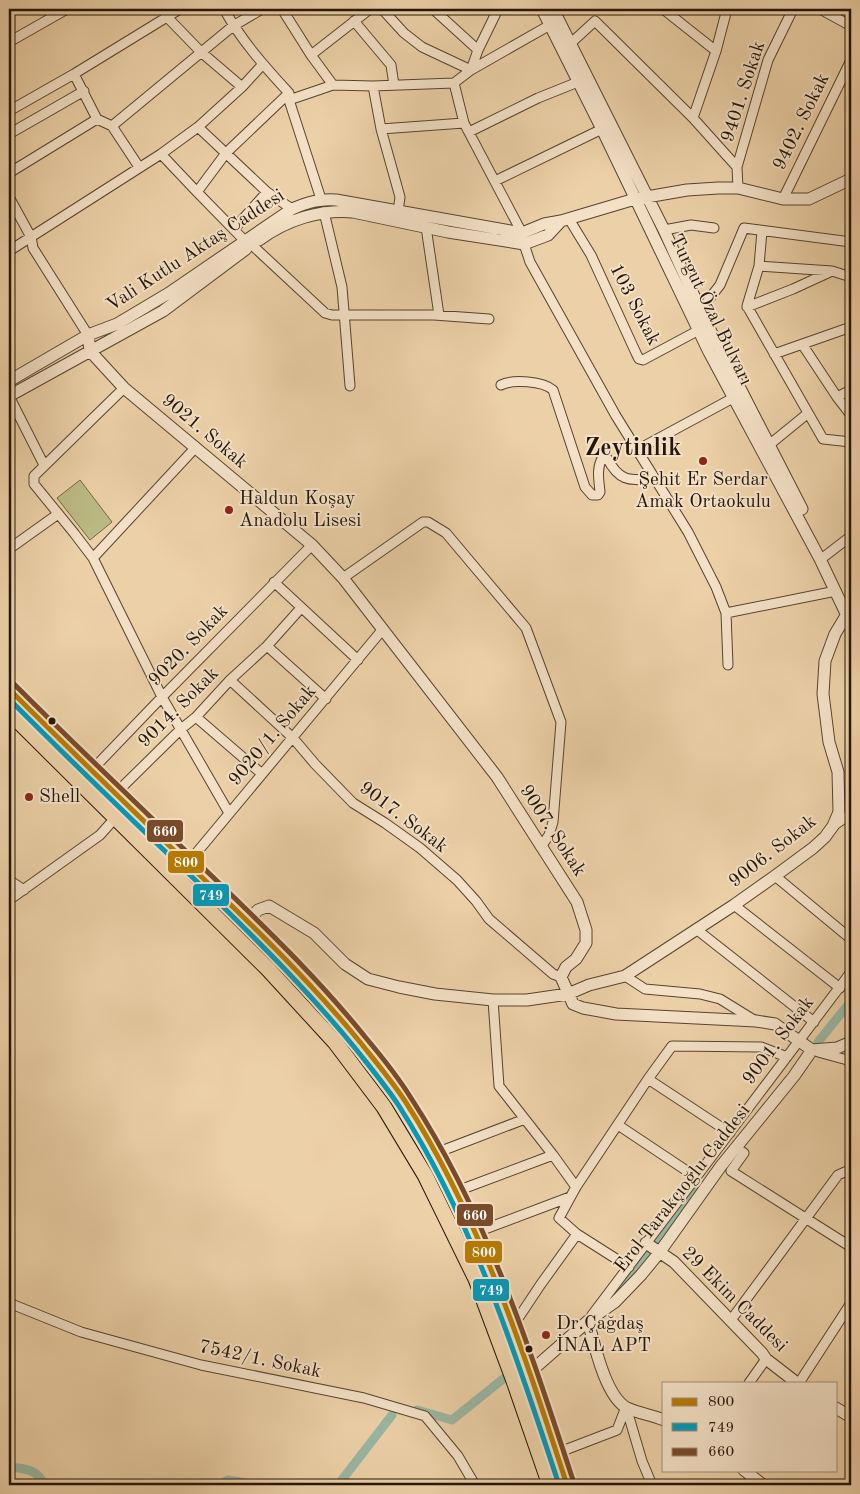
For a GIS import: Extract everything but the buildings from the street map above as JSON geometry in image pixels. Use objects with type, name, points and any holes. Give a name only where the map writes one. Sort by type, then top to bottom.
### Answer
[{"type":"highway","points":[[9,689],[248,922],[348,1028],[400,1094],[436,1153],[477,1232],[514,1326],[567,1485]]},
{"type":"highway","points":[[9,712],[268,969],[335,1042],[384,1107],[425,1175],[476,1279],[550,1485]]},
{"type":"street","points":[[48,9],[56,15]]},
{"type":"street","points":[[9,42],[67,9]]},
{"type":"street","points":[[9,111],[74,74],[164,13],[180,9]]},
{"type":"street","points":[[224,9],[233,26],[289,96],[324,212],[342,287],[350,386]]},
{"type":"street","points":[[112,126],[233,26],[262,9]]},
{"type":"street","points":[[282,9],[333,85]]},
{"type":"street","points":[[382,9],[404,33],[422,47],[471,70]]},
{"type":"street","points":[[433,9],[478,50]]},
{"type":"street","points":[[471,70],[478,50],[498,9]]},
{"type":"street","name":"Turgut Özal Bulvarı","points":[[542,9],[602,128],[641,198],[664,230],[733,398],[766,449],[825,556],[850,615]]},
{"type":"street","name":"Turgut Özal Bulvarı","points":[[553,9],[571,43],[641,198],[702,325],[836,591],[850,615]]},
{"type":"street","points":[[663,9],[716,51]]},
{"type":"street","points":[[693,118],[728,9]]},
{"type":"street","name":"9401. Sokak","points":[[738,188],[737,167],[768,60],[793,9]]},
{"type":"street","points":[[820,9],[851,26]]},
{"type":"street","points":[[311,54],[367,10]]},
{"type":"street","points":[[164,13],[201,52],[242,86]]},
{"type":"street","points":[[354,21],[391,65],[394,85]]},
{"type":"street","points":[[571,43],[595,21],[693,118],[737,167]]},
{"type":"street","points":[[197,192],[226,153],[289,96],[333,85],[373,86],[454,83],[471,70],[550,26]]},
{"type":"street","name":"9402. Sokak","points":[[783,199],[851,60]]},
{"type":"street","points":[[9,250],[162,154],[198,127],[263,64]]},
{"type":"street","points":[[74,74],[97,120],[112,126],[139,167]]},
{"type":"street","points":[[381,129],[466,128],[578,82]]},
{"type":"street","points":[[454,83],[466,128],[523,238],[530,262],[616,416],[688,532],[716,587],[726,613],[728,665]]},
{"type":"street","points":[[373,86],[381,129],[400,197],[398,212]]},
{"type":"street","points":[[9,134],[84,91]]},
{"type":"street","points":[[9,173],[97,120]]},
{"type":"street","points":[[198,127],[267,192],[292,209]]},
{"type":"street","points":[[495,181],[602,128]]},
{"type":"street","points":[[162,154],[248,243],[325,313],[332,315],[439,315],[489,319]]},
{"type":"street","name":"Vali Kutlu Aktaş Caddesi","points":[[9,381],[88,335],[117,324],[248,243],[299,218],[324,212],[353,212],[426,228],[523,238],[548,235],[565,220],[641,198],[687,190],[738,188],[783,199],[809,199],[851,179]]},
{"type":"street","points":[[234,229],[267,192]]},
{"type":"street","points":[[9,197],[32,237],[33,248],[88,335],[90,351]]},
{"type":"street","name":"Vali Kutlu Aktaş Caddesi","points":[[9,396],[163,311],[292,209],[320,199],[336,200],[523,238]]},
{"type":"street","name":"103 Sokak","points":[[565,220],[591,255],[640,359],[643,360],[702,325]]},
{"type":"street","points":[[664,230],[691,225],[714,228]]},
{"type":"street","points":[[426,228],[439,315]]},
{"type":"street","points":[[702,325],[706,304],[720,285],[744,228],[762,232],[851,242]]},
{"type":"street","points":[[762,232],[759,266],[747,307],[823,440],[851,442]]},
{"type":"street","points":[[759,266],[832,271],[851,277]]},
{"type":"street","points":[[747,307],[832,271]]},
{"type":"street","points":[[774,354],[851,327]]},
{"type":"street","points":[[802,344],[851,415]]},
{"type":"street","name":"9021. Sokak","points":[[90,351],[124,388],[312,545]]},
{"type":"street","points":[[501,385],[506,382],[541,383],[553,390],[585,487],[592,495],[598,495],[600,492],[599,462],[603,457],[607,458],[614,471],[621,476],[636,480],[656,479]]},
{"type":"street","points":[[124,388],[44,465],[34,476],[34,484],[93,558],[162,697],[229,813]]},
{"type":"street","points":[[837,397],[851,390]]},
{"type":"street","points":[[9,396],[44,465]]},
{"type":"street","points":[[637,450],[733,398]]},
{"type":"street","points":[[766,449],[807,414]]},
{"type":"street","points":[[93,558],[196,447]]},
{"type":"street","points":[[9,549],[58,514]]},
{"type":"street","points":[[343,578],[423,522],[428,522],[446,534],[526,628],[561,722],[553,822],[550,835],[541,847]]},
{"type":"street","points":[[825,556],[851,536]]},
{"type":"street","name":"9007. Sokak","points":[[312,545],[343,578],[496,777],[577,902],[586,930],[586,944],[576,959],[566,967],[561,977]]},
{"type":"street","name":"9020. Sokak","points":[[91,771],[312,545]]},
{"type":"street","points":[[274,582],[358,660]]},
{"type":"street","points":[[726,613],[836,591]]},
{"type":"street","name":"9014. Sokak","points":[[115,794],[267,646],[301,608]]},
{"type":"street","name":"9006. Sokak","points":[[248,922],[258,910],[269,906],[314,933],[345,964],[368,980],[435,994],[493,1000],[527,1000],[568,994],[589,985],[625,976],[775,876],[813,848],[833,826],[839,812],[838,772],[829,742],[823,694],[825,661],[836,634],[850,615]]},
{"type":"street","name":"9020/1. Sokak","points":[[188,863],[383,629]]},
{"type":"street","points":[[267,646],[326,699]]},
{"type":"street","name":"9017. Sokak","points":[[230,680],[293,738],[353,803],[420,848],[457,880],[489,919],[553,974],[561,977]]},
{"type":"street","points":[[196,717],[262,774]]},
{"type":"street","points":[[833,826],[851,814]]},
{"type":"street","points":[[9,900],[100,835],[116,818]]},
{"type":"street","points":[[775,876],[851,939]]},
{"type":"street","points":[[9,880],[24,890]]},
{"type":"street","points":[[734,905],[840,988]]},
{"type":"street","points":[[696,930],[814,1022]]},
{"type":"street","name":"9001. Sokak","points":[[588,1320],[851,972]]},
{"type":"street","points":[[625,976],[645,989],[700,994],[720,999],[756,1021]]},
{"type":"street","points":[[561,977],[573,1004],[583,1008],[616,1014],[756,1021],[775,1024],[812,1050],[851,1061]]},
{"type":"street","points":[[493,1000],[499,1086],[554,1155],[576,1187]]},
{"type":"street","points":[[812,1050],[837,1048],[851,1042]]},
{"type":"street","points":[[629,1266],[578,1234],[559,1218],[576,1187],[648,1078],[672,1046],[761,1047],[787,1057]]},
{"type":"street","name":"Erol Tarakçıoğlu Caddesi","points":[[514,1381],[530,1372],[588,1320],[615,1302],[641,1275],[812,1050]]},
{"type":"street","points":[[648,1078],[730,1133]]},
{"type":"street","points":[[436,1153],[525,1119]]},
{"type":"street","points":[[618,1125],[696,1177]]},
{"type":"street","points":[[736,1148],[744,1153],[731,1172],[851,1247]]},
{"type":"street","points":[[457,1191],[554,1155]]},
{"type":"street","points":[[731,1320],[838,1175],[847,1171],[851,1172]]},
{"type":"street","points":[[477,1232],[570,1197]]},
{"type":"street","points":[[514,1326],[541,1284],[578,1234]]},
{"type":"street","name":"29 Ekim Caddesi","points":[[646,1243],[674,1262],[766,1359],[797,1382]]},
{"type":"street","name":"7542/1. Sokak","points":[[9,1303],[81,1332],[201,1365],[364,1398],[425,1416],[458,1456],[475,1485]]},
{"type":"street","points":[[799,1382],[851,1303]]},
{"type":"street","points":[[588,1320],[597,1355],[612,1393],[626,1407],[662,1419]]},
{"type":"street","points":[[750,1382],[766,1359]]},
{"type":"street","points":[[557,1453],[617,1430],[626,1407]]},
{"type":"street","points":[[626,1407],[642,1461],[652,1485]]},
{"type":"street","points":[[838,1409],[851,1417]]},
{"type":"street","points":[[746,1472],[759,1484]]},
{"type":"shaded area","points":[[80,480],[112,522],[90,540],[57,498]]},
{"type":"waterway","points":[[818,1042],[851,1001]]},
{"type":"waterway","points":[[656,1242],[697,1191]]},
{"type":"waterway","points":[[607,1303],[647,1254]]},
{"type":"waterway","points":[[417,1410],[452,1420],[503,1379]]},
{"type":"waterway","points":[[338,1485],[392,1415]]},
{"type":"waterway","points":[[9,1467],[30,1470],[38,1475],[45,1485]]},
{"type":"waterway","points":[[219,1485],[228,1480],[258,1485]]},
{"type":"transit line","name":"660","points":[[14,684],[295,958],[349,1017],[401,1082],[463,1189],[485,1237],[541,1383],[574,1483]]},
{"type":"transit line","name":"800","points":[[9,689],[288,962],[343,1021],[400,1093],[432,1146],[478,1240],[517,1337],[567,1485]]},
{"type":"transit line","name":"749","points":[[9,699],[210,894],[284,969],[338,1028],[372,1069],[399,1106],[450,1196],[471,1243],[509,1339],[559,1485]]},
{"type":"place","name":"Şehit Er Serdar Amak Ortaokulu","points":[[703,461]]},
{"type":"place","name":"Haldun Koşay Anadolu Lisesi","points":[[229,510]]},
{"type":"place","name":"Shell","points":[[29,797]]},
{"type":"place","name":"Dr.Çağdaş İNAL APT","points":[[546,1335]]},
{"type":"district","name":"Zeytinlik","points":[[633,449]]}]
